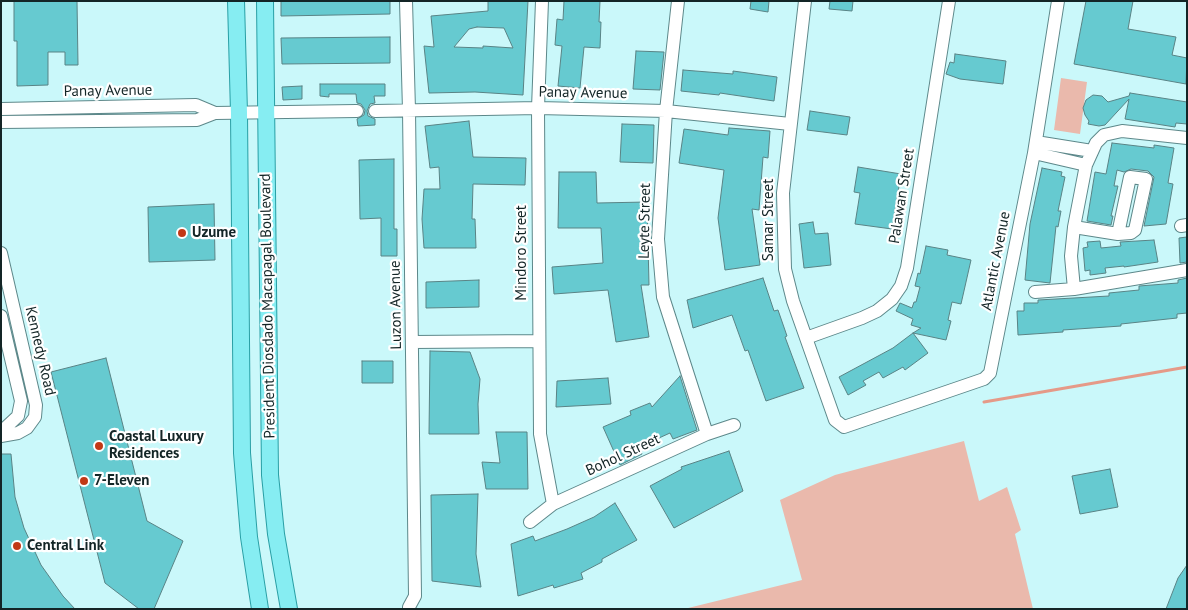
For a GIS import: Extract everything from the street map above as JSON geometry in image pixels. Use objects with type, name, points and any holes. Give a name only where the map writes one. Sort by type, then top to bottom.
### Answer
[{"type":"main road","name":"President Diosdado Macapagal Boulevard","points":[[236,1],[239,113],[242,453],[249,537],[260,609]]},
{"type":"main road","name":"President Diosdado Macapagal Boulevard","points":[[265,1],[270,475],[276,534],[290,609]]},
{"type":"street","name":"Luzon Avenue","points":[[406,1],[415,596],[408,607]]},
{"type":"street","name":"Mindoro Street","points":[[542,1],[538,108],[540,434],[553,504]]},
{"type":"street","name":"Leyte Street","points":[[678,1],[666,111],[658,239],[664,297],[707,434]]},
{"type":"street","name":"Samar Street","points":[[805,1],[782,193],[785,269],[793,301],[835,420],[844,427]]},
{"type":"street","name":"Palawan Street","points":[[806,338],[877,311],[892,299],[901,286],[907,268],[949,1]]},
{"type":"street","name":"Atlantic Avenue","points":[[844,427],[984,379],[990,373],[1035,147],[1058,1]]},
{"type":"street","name":"Panay Avenue","points":[[1,108],[196,105],[215,113]]},
{"type":"street","name":"Panay Avenue","points":[[375,111],[538,108],[666,111],[790,124]]},
{"type":"street","name":"Panay Avenue","points":[[1,122],[197,120],[215,113],[357,111]]},
{"type":"street","points":[[1074,289],[1071,256],[1074,227],[1086,165],[1096,143],[1104,135],[1122,131],[1187,138]]},
{"type":"street","points":[[1035,147],[1092,151]]},
{"type":"street","points":[[1035,147],[1086,165]]},
{"type":"street","points":[[1074,227],[1118,234]]},
{"type":"street","name":"Kennedy Road","points":[[1,253],[36,405],[35,417],[27,428],[18,433],[1,436]]},
{"type":"street","points":[[1035,292],[1074,289],[1187,270]]},
{"type":"street","name":"Kennedy Road","points":[[1,316],[21,397],[20,410],[16,419]]},
{"type":"street","points":[[412,342],[539,341]]},
{"type":"street","points":[[1,422],[16,419]]},
{"type":"street","points":[[1,432],[16,419]]},
{"type":"street","name":"Bohol Street","points":[[530,522],[553,504],[707,434],[734,425]]},
{"type":"shaded area","points":[[1061,78],[1087,82],[1080,134],[1054,130]]},
{"type":"shaded area","points":[[964,441],[979,501],[1007,487],[1021,530],[1015,534],[1033,609],[684,609],[802,580],[780,500],[835,475]]},
{"type":"building","points":[[14,1],[77,1],[78,65],[65,65],[65,52],[48,52],[48,85],[17,86],[17,41],[14,41]]},
{"type":"building","points":[[281,1],[390,1],[390,14],[281,16]]},
{"type":"building","points":[[488,1],[528,1],[523,95],[475,92],[429,93],[424,46],[434,47],[431,16],[488,11]],"holes":[[[477,27],[504,28],[513,48],[454,47],[469,29]]]},
{"type":"building","points":[[564,1],[600,1],[600,48],[584,47],[580,88],[558,86],[562,46],[555,45],[557,19],[563,20]]},
{"type":"building","points":[[751,1],[769,1],[768,12],[750,9]]},
{"type":"building","points":[[830,1],[853,1],[852,11],[829,9]]},
{"type":"building","points":[[1086,1],[1133,1],[1128,29],[1176,37],[1172,55],[1187,58],[1186,84],[1074,64]]},
{"type":"building","points":[[390,37],[390,63],[282,64],[281,38]]},
{"type":"building","points":[[636,51],[664,52],[660,90],[633,89]]},
{"type":"building","points":[[955,54],[1006,61],[1003,84],[960,79],[946,74],[950,62],[954,63]]},
{"type":"building","points":[[683,70],[733,74],[733,71],[777,77],[774,101],[720,93],[719,95],[681,91]]},
{"type":"building","points":[[320,84],[385,84],[385,96],[374,96],[375,103],[370,104],[367,111],[368,116],[375,119],[375,125],[358,126],[357,119],[364,115],[365,110],[361,104],[357,103],[356,94],[320,96]]},
{"type":"building","points":[[302,86],[302,99],[283,100],[282,87]]},
{"type":"building","points":[[1130,93],[1187,102],[1187,124],[1176,123],[1175,127],[1125,119],[1129,99],[1105,125],[1088,124],[1089,121],[1083,108],[1086,100],[1093,95],[1102,96],[1108,102],[1129,96]]},
{"type":"building","points":[[810,111],[850,117],[847,135],[807,130]]},
{"type":"building","points":[[469,121],[473,157],[526,158],[525,185],[473,184],[472,219],[475,219],[476,248],[424,248],[422,219],[424,189],[440,189],[439,167],[430,168],[425,126]]},
{"type":"building","points":[[622,124],[654,125],[653,163],[620,162]]},
{"type":"building","points":[[729,128],[770,131],[768,158],[763,157],[759,210],[752,209],[760,265],[725,270],[718,218],[724,170],[679,163],[684,129],[728,135]]},
{"type":"building","points":[[1112,143],[1154,148],[1154,145],[1174,148],[1168,183],[1173,184],[1166,224],[1144,226],[1154,177],[1148,171],[1131,169],[1124,172],[1117,170],[1114,186],[1118,186],[1111,216],[1113,216],[1111,225],[1087,221],[1095,172],[1106,174]]},
{"type":"building","points":[[394,159],[394,229],[397,229],[397,256],[381,256],[381,218],[360,219],[359,160]]},
{"type":"building","points":[[858,167],[901,174],[892,229],[855,224],[860,193],[854,192]]},
{"type":"building","points":[[1042,168],[1062,172],[1061,176],[1065,177],[1058,211],[1061,211],[1058,227],[1056,226],[1050,283],[1025,280],[1030,224]]},
{"type":"building","points":[[559,172],[596,172],[597,203],[647,202],[649,285],[641,285],[649,337],[616,342],[608,290],[554,294],[552,267],[603,263],[601,228],[558,228]]},
{"type":"building","name":"Uzume","points":[[214,204],[215,260],[149,262],[148,207]]},
{"type":"building","points":[[813,222],[815,234],[828,233],[831,265],[804,268],[799,224]]},
{"type":"building","points":[[1187,237],[1187,262],[1180,263],[1179,238]]},
{"type":"building","points":[[1154,240],[1158,262],[1105,268],[1106,273],[1090,275],[1090,270],[1085,271],[1083,248],[1088,247],[1087,242],[1100,241],[1101,248],[1121,246],[1120,242]]},
{"type":"building","points":[[926,246],[948,250],[947,255],[971,260],[961,304],[952,302],[948,320],[951,321],[946,340],[913,333],[921,328],[911,325],[913,319],[896,311],[900,303],[912,308],[914,302],[916,302],[920,287],[915,286],[918,273],[920,274]]},
{"type":"building","points":[[763,278],[774,311],[778,310],[787,336],[785,337],[804,388],[766,401],[748,350],[745,351],[732,315],[693,328],[687,300]]},
{"type":"building","points":[[1187,278],[1187,313],[1177,314],[1177,318],[1121,324],[1121,326],[1018,335],[1017,311],[1024,311],[1024,303],[1038,303],[1038,300],[1109,296],[1109,293],[1139,290],[1139,286],[1178,283],[1178,280]]},
{"type":"building","points":[[479,280],[479,307],[426,308],[426,282]]},
{"type":"building","points":[[913,333],[928,353],[905,370],[903,367],[883,378],[879,372],[863,381],[866,385],[848,395],[839,377],[893,348]]},
{"type":"building","points":[[430,351],[470,352],[480,379],[478,404],[479,434],[429,434]]},
{"type":"building","name":"Coastal Luxury Residences","points":[[106,358],[147,521],[183,541],[154,609],[139,609],[105,583],[51,372]]},
{"type":"building","points":[[362,361],[393,361],[393,383],[362,383]]},
{"type":"building","points":[[680,376],[697,430],[673,439],[670,433],[639,447],[642,454],[620,465],[603,427],[631,415],[630,411],[650,403],[652,407]]},
{"type":"building","points":[[608,378],[611,404],[556,407],[557,381]]},
{"type":"building","points":[[496,432],[527,432],[528,489],[486,489],[482,462],[500,463]]},
{"type":"building","points":[[729,451],[743,491],[674,528],[650,486],[682,469],[681,467]]},
{"type":"building","name":"Central Link","points":[[1,454],[11,454],[15,497],[24,528],[41,565],[63,596],[75,609],[1,609]]},
{"type":"building","points":[[1110,469],[1118,507],[1080,514],[1072,476]]},
{"type":"building","points":[[478,494],[476,554],[481,587],[432,581],[431,495]]},
{"type":"building","points":[[615,503],[637,540],[581,573],[583,579],[554,588],[553,585],[518,596],[511,544],[533,536],[535,541],[567,529],[594,517]]},
{"type":"building","points":[[1187,565],[1187,609],[1166,609],[1178,578]]},
{"type":"waterway","points":[[984,402],[1187,367]]},
{"type":"place","name":"Uzume","points":[[182,233]]},
{"type":"place","name":"Coastal Luxury Residences","points":[[99,446]]},
{"type":"place","name":"7-Eleven","points":[[84,481]]},
{"type":"place","name":"Central Link","points":[[17,546]]}]
